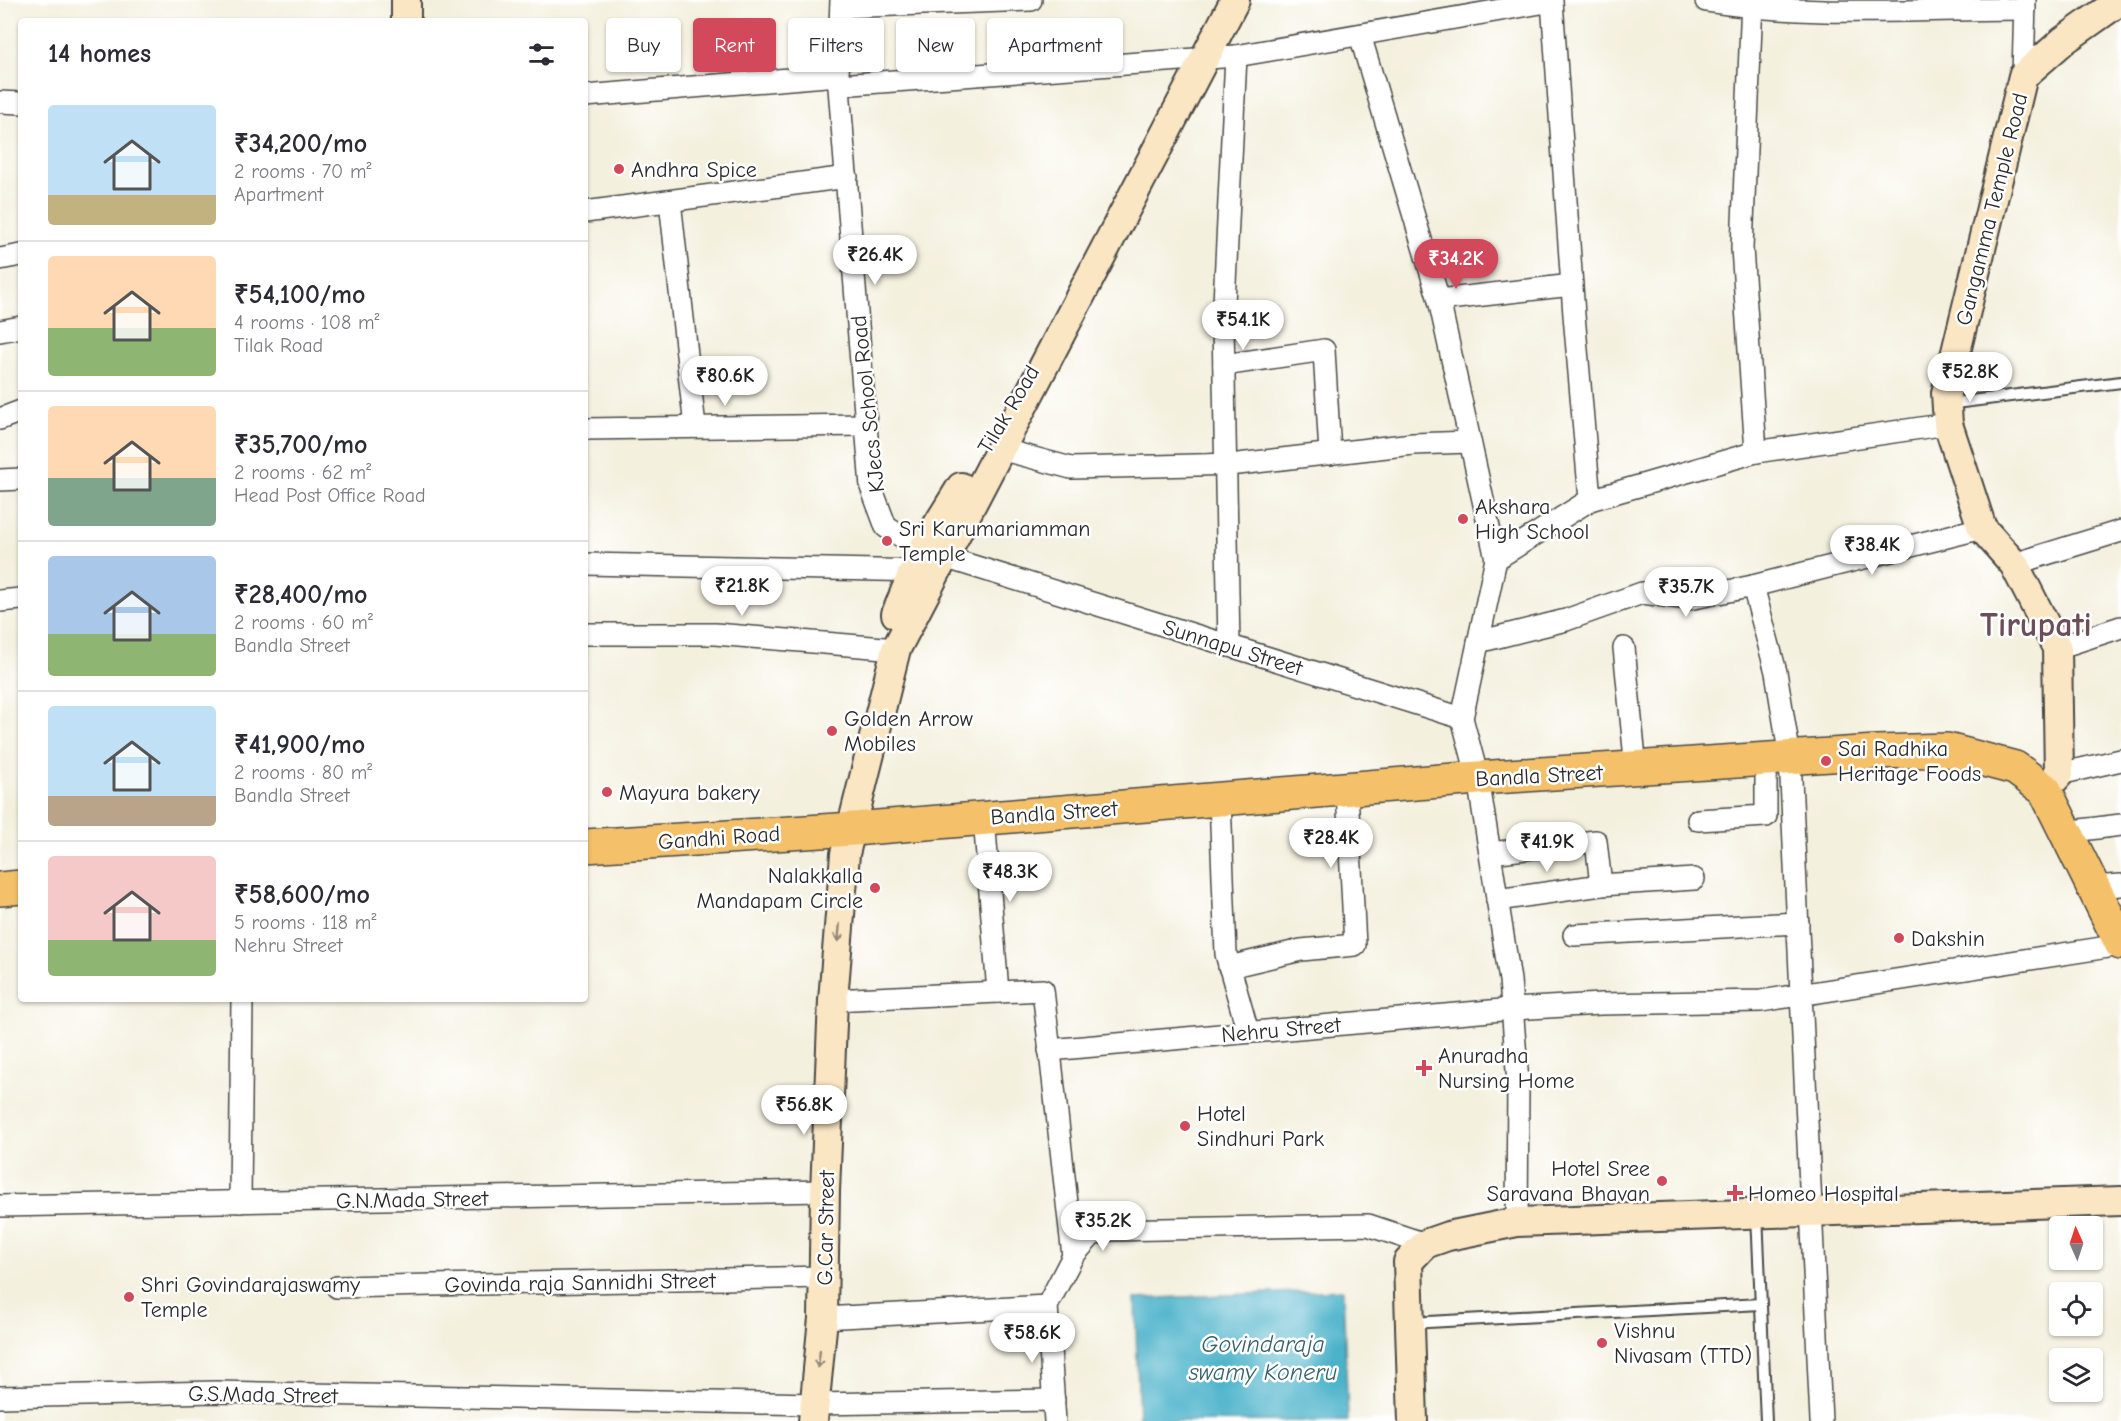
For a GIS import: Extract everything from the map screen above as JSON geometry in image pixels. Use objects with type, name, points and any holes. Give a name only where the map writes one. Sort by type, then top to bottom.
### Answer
[{"type":"main road","name":"Bandla Street","points":[[844,837],[984,818],[1347,791],[1478,778],[1947,750],[2015,768],[2052,782],[2065,832],[2107,886],[2121,944]]},
{"type":"main road","name":"Gandhi Road","points":[[588,846],[844,837]]},
{"type":"main road","points":[[0,889],[18,887]]},
{"type":"street","points":[[406,0],[406,18]]},
{"type":"street","points":[[841,4],[1031,0]]},
{"type":"street","name":"Tilak Road","points":[[932,562],[1000,449],[1194,60],[1215,0]]},
{"type":"street","name":"Tilak Road","points":[[844,837],[889,648],[1194,60],[1235,0]]},
{"type":"street","points":[[588,96],[1236,56],[1558,0]]},
{"type":"street","points":[[1701,0],[1905,11],[1929,4],[2025,5],[2023,76]]},
{"type":"street","name":"Gangamma Temple Road","points":[[2052,782],[2057,648],[2014,564],[1982,528],[1947,414],[1946,393],[2023,76],[2062,41],[2121,0]]},
{"type":"street","points":[[1552,1],[1590,500]]},
{"type":"street","name":"KJecs School Road","points":[[841,4],[839,80],[871,487],[886,527],[932,562]]},
{"type":"street","points":[[1752,4],[1742,248],[1756,452]]},
{"type":"street","points":[[1360,35],[1439,300],[1496,559],[1462,718],[1478,778],[1513,1009],[1518,1083],[1517,1222]]},
{"type":"street","points":[[1229,646],[1223,324],[1236,56]]},
{"type":"street","points":[[0,102],[18,102]]},
{"type":"street","points":[[588,212],[847,177]]},
{"type":"street","points":[[670,201],[695,427]]},
{"type":"street","points":[[0,259],[18,256]]},
{"type":"street","points":[[1439,300],[1572,285]]},
{"type":"street","points":[[0,331],[18,328]]},
{"type":"street","points":[[1224,365],[1324,350],[1330,454]]},
{"type":"street","points":[[0,419],[18,412]]},
{"type":"street","points":[[1496,559],[1590,500],[1756,452],[1947,414]]},
{"type":"street","points":[[588,429],[867,425]]},
{"type":"street","points":[[1000,449],[1071,468],[1226,465],[1413,444],[1470,442]]},
{"type":"street","points":[[0,480],[18,479]]},
{"type":"street","points":[[1478,642],[1566,620],[1642,593],[1689,599],[1753,586],[1982,528]]},
{"type":"street","points":[[2014,564],[2121,531]]},
{"type":"street","points":[[588,564],[932,562]]},
{"type":"street","name":"Sunnapu Street","points":[[932,562],[1229,646],[1462,718]]},
{"type":"street","points":[[1753,586],[1776,672],[1778,759],[1798,923],[1821,1421]]},
{"type":"street","points":[[0,601],[18,599]]},
{"type":"street","points":[[2057,648],[2121,627]]},
{"type":"street","points":[[588,634],[715,634],[889,648]]},
{"type":"street","points":[[1624,648],[1636,769]]},
{"type":"street","points":[[1698,820],[1766,816],[1778,759]]},
{"type":"street","points":[[2052,782],[2121,760]]},
{"type":"street","points":[[1230,967],[1301,950],[1355,945],[1347,791]]},
{"type":"street","points":[[1220,800],[1226,954],[1248,1032]]},
{"type":"street","points":[[984,818],[998,992]]},
{"type":"street","points":[[2065,832],[2121,825]]},
{"type":"street","name":"G.Car Street","points":[[813,1413],[823,1318],[825,1191],[833,1000],[844,837]]},
{"type":"street","points":[[1490,853],[1596,841],[1601,885]]},
{"type":"street","points":[[1497,900],[1601,885],[1694,879]]},
{"type":"street","points":[[1574,934],[1798,923]]},
{"type":"street","name":"Nehru Street","points":[[1049,1050],[1513,1009],[1601,1004],[1761,1001],[2121,944]]},
{"type":"street","points":[[833,1000],[1042,990],[1073,1256]]},
{"type":"street","points":[[240,1202],[242,1002]]},
{"type":"street","name":"G.N.Mada Street","points":[[0,1206],[825,1191]]},
{"type":"street","points":[[1413,1421],[1408,1262],[1425,1244],[1448,1236],[1517,1222],[2121,1201]]},
{"type":"street","points":[[1055,1421],[1047,1306],[1073,1256],[1092,1235],[1110,1230],[1368,1225],[1425,1244]]},
{"type":"street","name":"Govinda raja Sannidhi Street","points":[[337,1287],[823,1277]]},
{"type":"street","points":[[823,1318],[1047,1306]]},
{"type":"street","name":"G.S.Mada Street","points":[[0,1396],[215,1392],[813,1413],[1054,1400]]},
{"type":"lane","points":[[1947,414],[2121,382]]},
{"type":"lane","points":[[1757,1213],[1766,1421]]},
{"type":"lane","points":[[1410,1323],[1761,1304]]},
{"type":"water","name":"Govindaraja swamy Koneru","points":[[1343,1290],[1348,1421],[1139,1421],[1135,1299]]},
{"type":"place","name":"Andhra Spice","points":[[619,169]]},
{"type":"place","name":"Akshara High School","points":[[1463,519]]},
{"type":"place","name":"Sri Karumariamman Temple","points":[[887,541]]},
{"type":"place","name":"Golden Arrow Mobiles","points":[[832,731]]},
{"type":"place","name":"Sai Radhika Heritage Foods","points":[[1826,761]]},
{"type":"place","name":"Mayura bakery","points":[[607,792]]},
{"type":"place","name":"Nalakkalla Mandapam Circle","points":[[875,888]]},
{"type":"place","name":"Dakshin","points":[[1899,938]]},
{"type":"place","name":"Anuradha Nursing Home","points":[[1424,1068]]},
{"type":"place","name":"Hotel Sindhuri Park","points":[[1185,1126]]},
{"type":"place","name":"Hotel Sree Saravana Bhavan","points":[[1662,1181]]},
{"type":"place","name":"Homeo Hospital","points":[[1735,1193]]},
{"type":"place","name":"Shri Govindarajaswamy Temple","points":[[129,1297]]},
{"type":"place","name":"Vishnu Nivasam (TTD)","points":[[1602,1343]]},
{"type":"district","name":"Tirupati","points":[[2036,624]]}]
